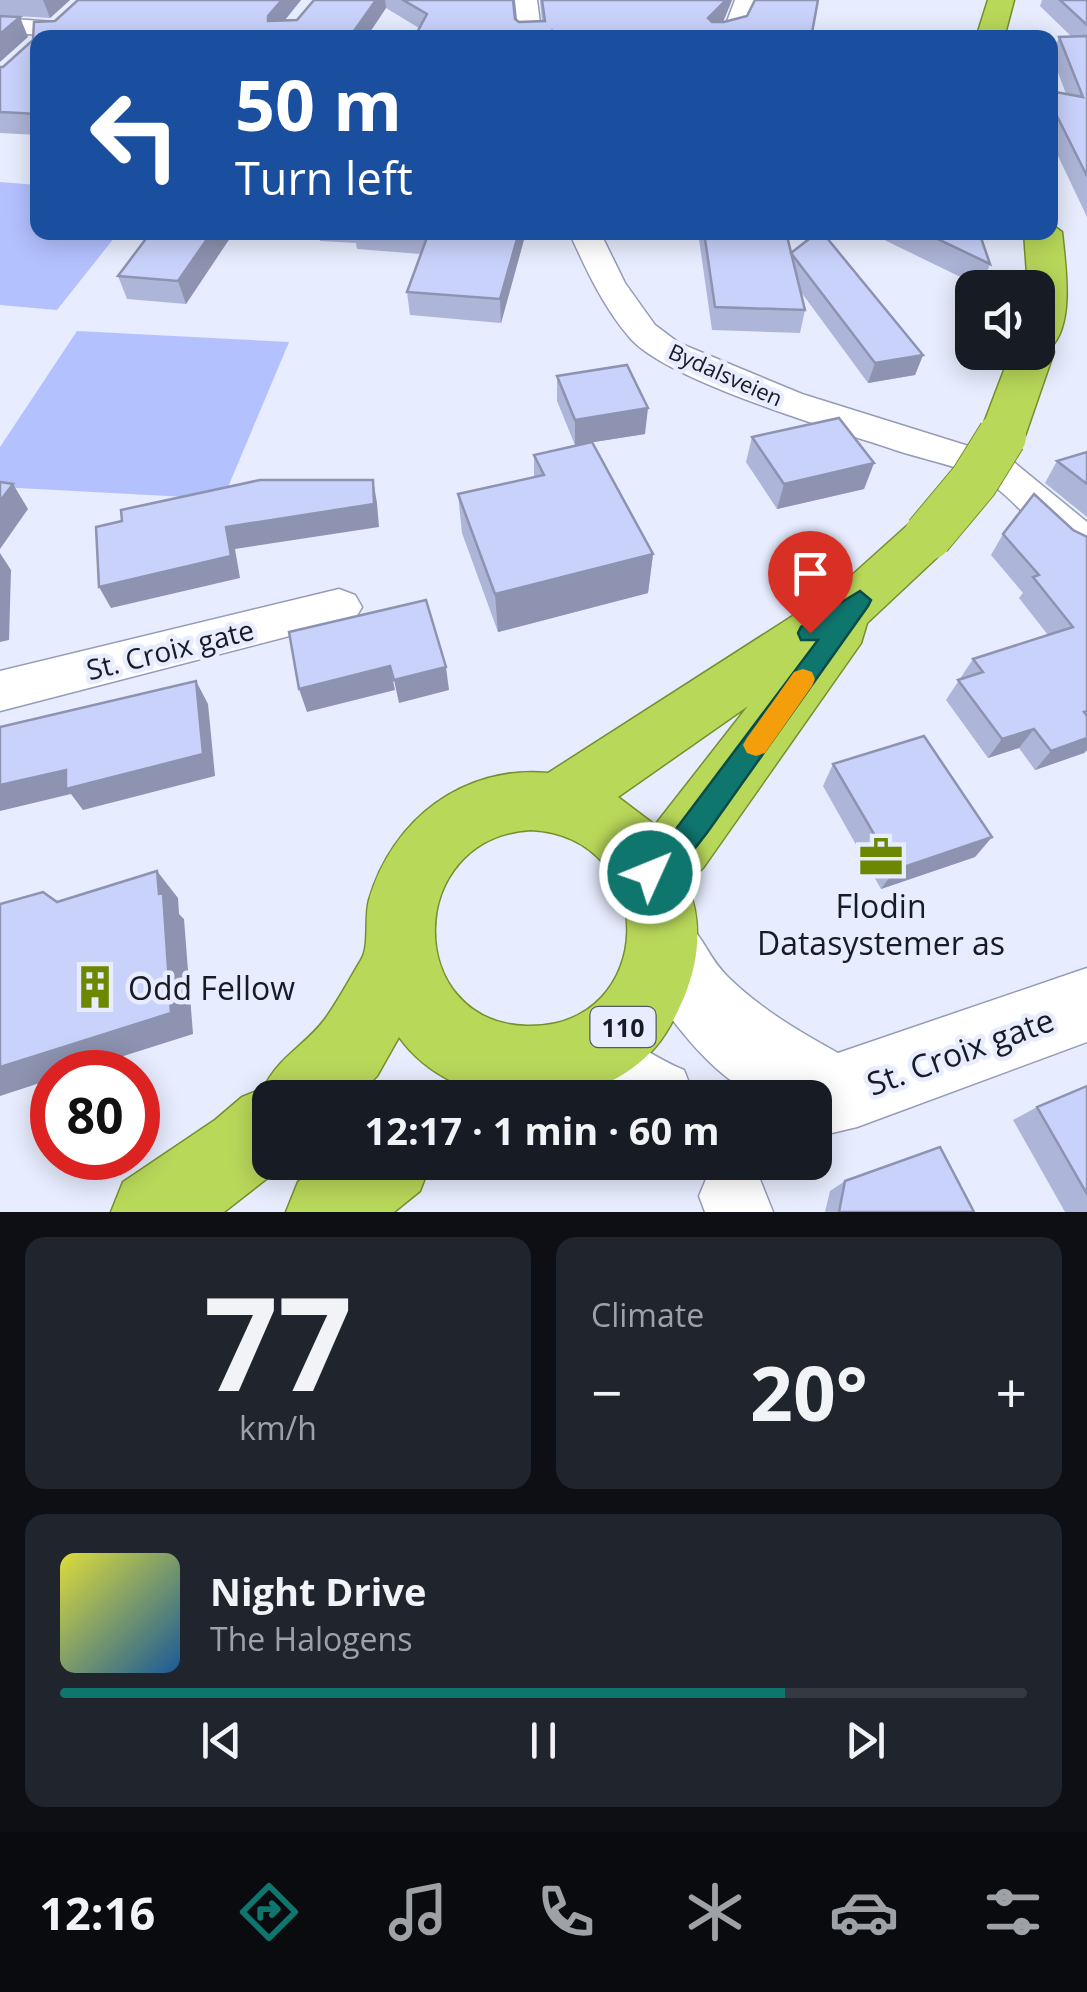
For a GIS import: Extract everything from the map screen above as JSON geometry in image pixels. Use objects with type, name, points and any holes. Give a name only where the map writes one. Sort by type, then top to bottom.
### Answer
[{"type":"highway","points":[[992,30],[1001,0]]},
{"type":"highway","points":[[1044,240],[1047,270]]},
{"type":"highway","points":[[556,803],[860,600],[928,536],[974,482],[1002,436],[1028,370]]},
{"type":"highway","points":[[650,873],[692,831],[860,600]]},
{"type":"highway","name":"110","points":[[491,1080],[421,1011],[400,964],[398,918],[411,874],[438,839],[473,815],[514,803],[556,803],[594,816],[626,840],[650,873],[662,908],[664,946],[651,989],[624,1027],[585,1054],[495,1080]]},
{"type":"highway","points":[[318,1080],[350,1050],[400,964]]},
{"type":"highway","points":[[154,1212],[252,1142]]},
{"type":"highway","points":[[328,1212],[368,1180]]},
{"type":"street","points":[[526,0],[530,30]]},
{"type":"street","points":[[733,30],[746,0]]},
{"type":"street","points":[[55,30],[78,10]]},
{"type":"street","points":[[0,26],[30,38]]},
{"type":"street","name":"Bydalsveien","points":[[588,240],[642,332],[667,351],[790,402],[996,469],[1060,520],[1087,548]]},
{"type":"street","name":"St. Croix gate","points":[[0,691],[339,607]]},
{"type":"street","name":"St. Croix gate","points":[[664,946],[699,1000],[756,1050],[801,1080]]},
{"type":"street","name":"St. Croix gate","points":[[832,1092],[1087,1005]]},
{"type":"street","points":[[585,1054],[623,1080]]},
{"type":"shaded area","points":[[0,182],[30,184],[30,240],[112,240],[57,310],[0,305]]},
{"type":"shaded area","points":[[77,331],[289,342],[223,499],[0,487],[0,447]]},
{"type":"building","points":[[78,0],[282,0],[268,21],[297,20],[314,0],[376,0],[355,30],[34,30],[34,22],[55,21]]},
{"type":"building","points":[[403,0],[513,0],[515,19],[519,22],[545,21],[542,0],[726,0],[708,18],[724,22],[747,16],[755,0],[818,0],[812,30],[418,30],[427,14]]},
{"type":"building","points":[[1060,0],[1087,0],[1087,25]]},
{"type":"building","points":[[0,16],[20,17],[0,34]]},
{"type":"building","points":[[1087,36],[1087,176],[1058,118],[1058,92],[1083,97],[1059,37]]},
{"type":"building","points":[[30,43],[30,114],[0,112],[3,67]]},
{"type":"building","points":[[145,240],[206,240],[178,281],[118,276]]},
{"type":"building","points":[[426,240],[517,240],[500,299],[407,292]]},
{"type":"building","points":[[705,240],[788,240],[805,310],[715,307]]},
{"type":"building","points":[[808,240],[829,240],[923,355],[875,363],[791,253]]},
{"type":"building","points":[[940,240],[982,240],[990,264]]},
{"type":"building","points":[[627,365],[648,408],[575,420],[557,376]]},
{"type":"building","points":[[839,418],[874,463],[784,484],[752,437]]},
{"type":"building","points":[[592,442],[653,554],[495,594],[458,494],[544,475],[534,455]]},
{"type":"building","points":[[1087,452],[1087,484],[1057,461]]},
{"type":"building","points":[[260,480],[373,480],[374,504],[226,527],[231,556],[99,587],[96,527],[122,521],[121,510]]},
{"type":"building","points":[[0,482],[13,484],[0,501]]},
{"type":"building","points":[[1034,494],[1073,530],[1087,537],[1087,738],[1051,751],[1034,729],[1002,739],[958,680],[983,672],[973,659],[1073,627],[1033,577],[1039,575],[1003,534]]},
{"type":"building","points":[[426,600],[446,667],[394,680],[390,666],[299,689],[289,632]]},
{"type":"building","points":[[196,681],[203,754],[66,789],[66,770],[0,785],[0,727]]},
{"type":"building","points":[[924,736],[992,837],[895,870],[833,764]]},
{"type":"building","name":"Odd Fellow","points":[[157,871],[159,894],[163,893],[171,1013],[54,1050],[30,1050],[30,1058],[0,1067],[0,904],[43,892],[57,902]]},
{"type":"building","points":[[1087,1086],[1087,1194],[1037,1107]]},
{"type":"building","points":[[940,1147],[974,1212],[839,1212],[845,1181]]},
{"type":"slow traffic","points":[[756,745],[803,679]]},
{"type":"place","name":"Flodin Datasystemer as","points":[[881,857]]},
{"type":"place","name":"Odd Fellow","points":[[95,987]]},
{"type":"route","points":[[650,873],[680,846],[860,600],[810,633]]}]
